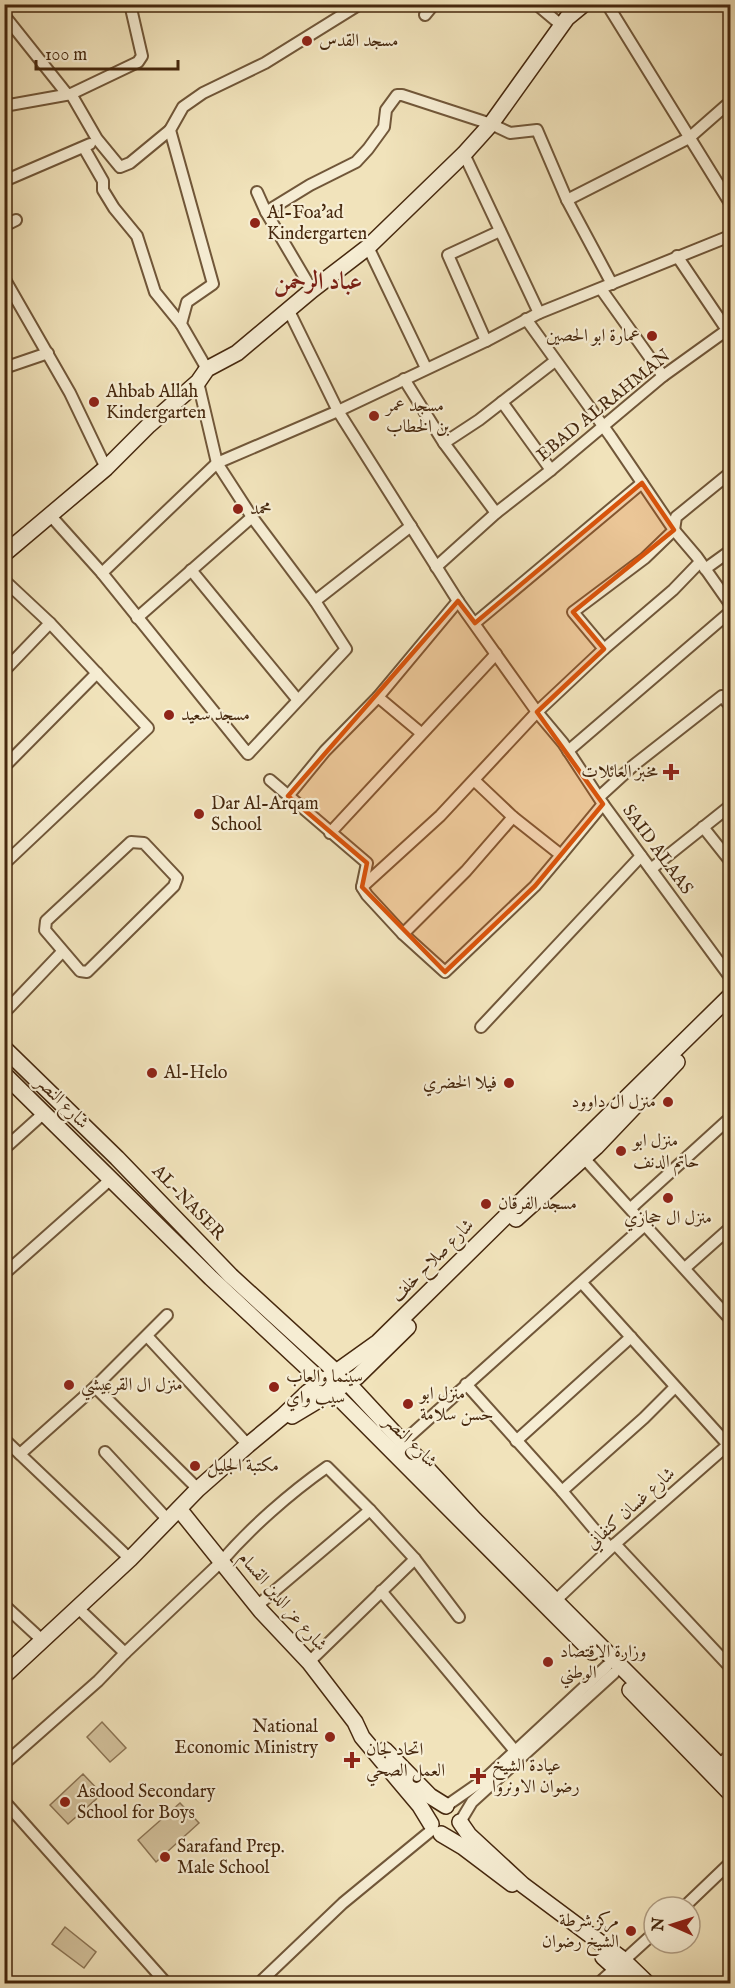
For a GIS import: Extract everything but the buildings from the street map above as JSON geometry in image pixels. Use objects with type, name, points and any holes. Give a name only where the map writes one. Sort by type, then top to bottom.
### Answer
[{"type":"main road","points":[[4,554],[106,468],[203,376],[237,353],[288,309],[368,247],[464,154],[490,124],[561,25],[584,4]]},
{"type":"main road","name":"شارع صلاح خلف","points":[[327,1386],[335,1371],[378,1342],[730,996]]},
{"type":"main road","name":"شارع صلاح خلف","points":[[4,1676],[130,1559],[198,1490],[308,1392],[347,1382],[357,1377],[507,1227],[584,1158],[730,1008]]},
{"type":"main road","name":"AL-NASER","points":[[4,1048],[117,1158],[231,1276],[347,1382]]},
{"type":"main road","name":"شارع النصر","points":[[4,1074],[211,1278],[327,1386],[611,1670],[730,1793]]},
{"type":"main road","name":"شارع النصر","points":[[347,1382],[475,1520],[727,1765]]},
{"type":"main road","name":"شارع عز الدين القسام","points":[[173,1514],[221,1562],[309,1662],[355,1722],[362,1737],[420,1806],[435,1829],[463,1847],[648,1983]]},
{"type":"main road","name":"شارع عز الدين القسام","points":[[355,1722],[366,1728],[430,1796],[446,1806]]},
{"type":"main road","points":[[446,1806],[454,1810],[460,1822],[454,1831],[435,1829],[431,1814],[434,1810],[446,1806]]},
{"type":"main road","name":"شارع عز الدين القسام","points":[[460,1822],[469,1835],[524,1885],[619,1963],[633,1983]]},
{"type":"street","points":[[4,106],[69,94],[138,62],[142,56],[130,4]]},
{"type":"street","points":[[425,15],[434,4]]},
{"type":"street","points":[[536,4],[561,25]]},
{"type":"street","points":[[607,4],[689,138],[729,198]]},
{"type":"street","points":[[4,15],[69,94],[97,140],[120,167],[130,163],[171,130],[183,107],[203,93],[265,63],[357,5]]},
{"type":"street","points":[[266,212],[310,185],[356,162],[369,149],[384,127],[386,110],[397,95],[402,94],[510,133],[537,130],[606,286],[663,376]]},
{"type":"street","points":[[567,200],[689,138],[730,102]]},
{"type":"street","points":[[171,130],[213,284],[187,302],[181,324]]},
{"type":"street","points":[[4,181],[47,161],[84,148],[97,140]]},
{"type":"street","points":[[50,515],[102,573],[248,754],[346,649],[315,601],[252,517],[217,463],[203,376],[181,324],[154,292],[137,236],[114,208],[103,190],[104,181],[84,148]]},
{"type":"street","points":[[464,154],[539,313]]},
{"type":"street","points":[[257,192],[266,212],[312,290]]},
{"type":"street","points":[[4,226],[16,220]]},
{"type":"street","points":[[486,341],[448,255],[500,231]]},
{"type":"street","points":[[102,573],[217,463],[338,411],[486,341],[539,313],[730,236]]},
{"type":"street","points":[[368,247],[426,368]]},
{"type":"street","name":"EBAD ALRAHMAN","points":[[436,567],[496,513],[551,471],[663,376],[729,333],[677,256]]},
{"type":"street","points":[[4,278],[9,295],[48,353],[70,393],[106,468]]},
{"type":"street","name":"SAID ALAAS","points":[[288,309],[338,411],[458,601],[730,977]]},
{"type":"street","points":[[526,319],[674,530],[730,604]]},
{"type":"street","points":[[4,368],[48,353]]},
{"type":"street","points":[[444,443],[479,420],[555,360]]},
{"type":"street","points":[[404,379],[444,443],[496,513]]},
{"type":"street","points":[[502,402],[551,471]]},
{"type":"street","points":[[604,649],[573,612],[645,558],[674,530],[676,517],[730,473]]},
{"type":"street","points":[[475,623],[642,483]]},
{"type":"street","points":[[137,618],[252,517]]},
{"type":"street","points":[[315,601],[411,526]]},
{"type":"street","points":[[362,887],[441,816],[537,712],[604,649],[703,566],[730,551]]},
{"type":"street","points":[[191,570],[297,699]]},
{"type":"street","points":[[4,580],[50,623],[148,728],[4,864]]},
{"type":"street","points":[[288,796],[325,751],[378,697],[458,601]]},
{"type":"street","points":[[568,751],[730,612]]},
{"type":"street","points":[[4,671],[50,623]]},
{"type":"street","points":[[330,833],[496,654]]},
{"type":"street","points":[[4,767],[97,673]]},
{"type":"street","points":[[362,887],[403,934],[445,972],[535,886],[601,800],[634,765],[722,696],[730,706]]},
{"type":"street","points":[[378,697],[421,734]]},
{"type":"street","points":[[270,780],[367,863],[362,887]]},
{"type":"street","points":[[474,781],[513,817],[561,855]]},
{"type":"street","points":[[651,869],[730,806]]},
{"type":"street","points":[[403,934],[466,871],[513,817]]},
{"type":"street","points":[[703,828],[730,861]]},
{"type":"street","points":[[131,842],[144,843],[177,878],[174,886],[87,972],[80,971],[62,952],[45,930],[46,921],[131,842]]},
{"type":"street","points":[[481,1027],[641,856]]},
{"type":"street","points":[[4,1013],[62,952]]},
{"type":"street","points":[[4,1149],[44,1113]]},
{"type":"street","points":[[631,1208],[730,1118]]},
{"type":"street","points":[[584,1158],[730,1319]]},
{"type":"street","points":[[4,1274],[111,1179]]},
{"type":"street","points":[[403,1442],[466,1384],[513,1346],[646,1224]]},
{"type":"street","points":[[685,1268],[730,1228]]},
{"type":"street","points":[[582,1283],[730,1445]]},
{"type":"street","points":[[20,1454],[95,1387],[167,1315]]},
{"type":"street","points":[[147,1336],[248,1445]]},
{"type":"street","points":[[516,1441],[631,1337]]},
{"type":"street","points":[[466,1384],[613,1546],[730,1667]]},
{"type":"street","points":[[95,1387],[198,1490]]},
{"type":"street","points":[[562,1491],[644,1418],[675,1387]]},
{"type":"street","points":[[4,1439],[130,1559]]},
{"type":"street","name":"شارع غسان كنفاني","points":[[556,1600],[613,1546],[730,1445]]},
{"type":"street","points":[[105,1452],[173,1514]]},
{"type":"street","points":[[4,1764],[98,1681],[295,1490],[327,1467],[415,1559],[459,1617]]},
{"type":"street","points":[[258,1605],[370,1510]]},
{"type":"street","points":[[309,1662],[415,1559]]},
{"type":"street","points":[[381,1592],[515,1751]]},
{"type":"street","points":[[4,1605],[44,1641]]},
{"type":"street","points":[[78,1608],[125,1653]]},
{"type":"street","points":[[446,1806],[485,1779],[611,1670]]},
{"type":"street","points":[[460,1822],[472,1802],[611,1670]]},
{"type":"street","points":[[4,1801],[167,1983]]},
{"type":"street","points":[[258,1983],[344,1903],[435,1829]]},
{"type":"street","points":[[697,1895],[730,1863]]},
{"type":"street","points":[[598,1983],[642,1943]]},
{"type":"highlighted area","points":[[642,483],[674,530],[573,612],[604,649],[537,712],[603,804],[535,886],[445,972],[362,887],[367,863],[288,796],[458,601],[475,623]]},
{"type":"shaded area","points":[[102,1722],[126,1748],[110,1762],[87,1737]]},
{"type":"shaded area","points":[[83,1774],[102,1794],[68,1824],[50,1805]]},
{"type":"shaded area","points":[[180,1803],[199,1823],[156,1862],[138,1840]]},
{"type":"shaded area","points":[[65,1927],[96,1952],[84,1968],[52,1944]]},
{"type":"place","name":"مسجد القدس","points":[[307,41]]},
{"type":"place","name":"Al-Foa'ad Kindergarten","points":[[255,223]]},
{"type":"place","name":"عمارة ابو الحصين","points":[[652,336]]},
{"type":"place","name":"Ahbab Allah Kindergarten","points":[[94,402]]},
{"type":"place","name":"مسجد عمر بن الخطاب","points":[[374,416]]},
{"type":"place","name":"محمد","points":[[238,509]]},
{"type":"place","name":"مسجد سعيد","points":[[169,715]]},
{"type":"place","name":"مخبز العائلات","points":[[671,772]]},
{"type":"place","name":"Dar Al-Arqam School","points":[[199,814]]},
{"type":"place","name":"Al-Helo","points":[[152,1073]]},
{"type":"place","name":"فيلا الخضري","points":[[509,1083]]},
{"type":"place","name":"منزل ال داوود","points":[[668,1102]]},
{"type":"place","name":"منزل ابو حاتم الدنف","points":[[621,1151]]},
{"type":"place","name":"منزل ال حجازي","points":[[668,1198]]},
{"type":"place","name":"مسجد الفرقان","points":[[486,1204]]},
{"type":"place","name":"منزل ال القرعيشي","points":[[69,1385]]},
{"type":"place","name":"سينما والعاب سيب واي","points":[[274,1387]]},
{"type":"place","name":"منزل ابو حسن سلامة","points":[[408,1404]]},
{"type":"place","name":"مكتبة الجليل","points":[[195,1466]]},
{"type":"place","name":"وزارة الاقتصاد الوطني","points":[[548,1662]]},
{"type":"place","name":"National Economic Ministry","points":[[330,1737]]},
{"type":"place","name":"اتحاد لجان العمل الصحي","points":[[352,1760]]},
{"type":"place","name":"عيادة الشيخ رضوان الاونروا","points":[[478,1776]]},
{"type":"place","name":"Asdood Secondary School for Boys","points":[[65,1802]]},
{"type":"place","name":"Sarafand Prep. Male School","points":[[165,1857]]},
{"type":"place","name":"مركز شرطة الشيخ رضوان","points":[[631,1931]]},
{"type":"district","name":"عباد الرحمن","points":[[318,282]]}]
